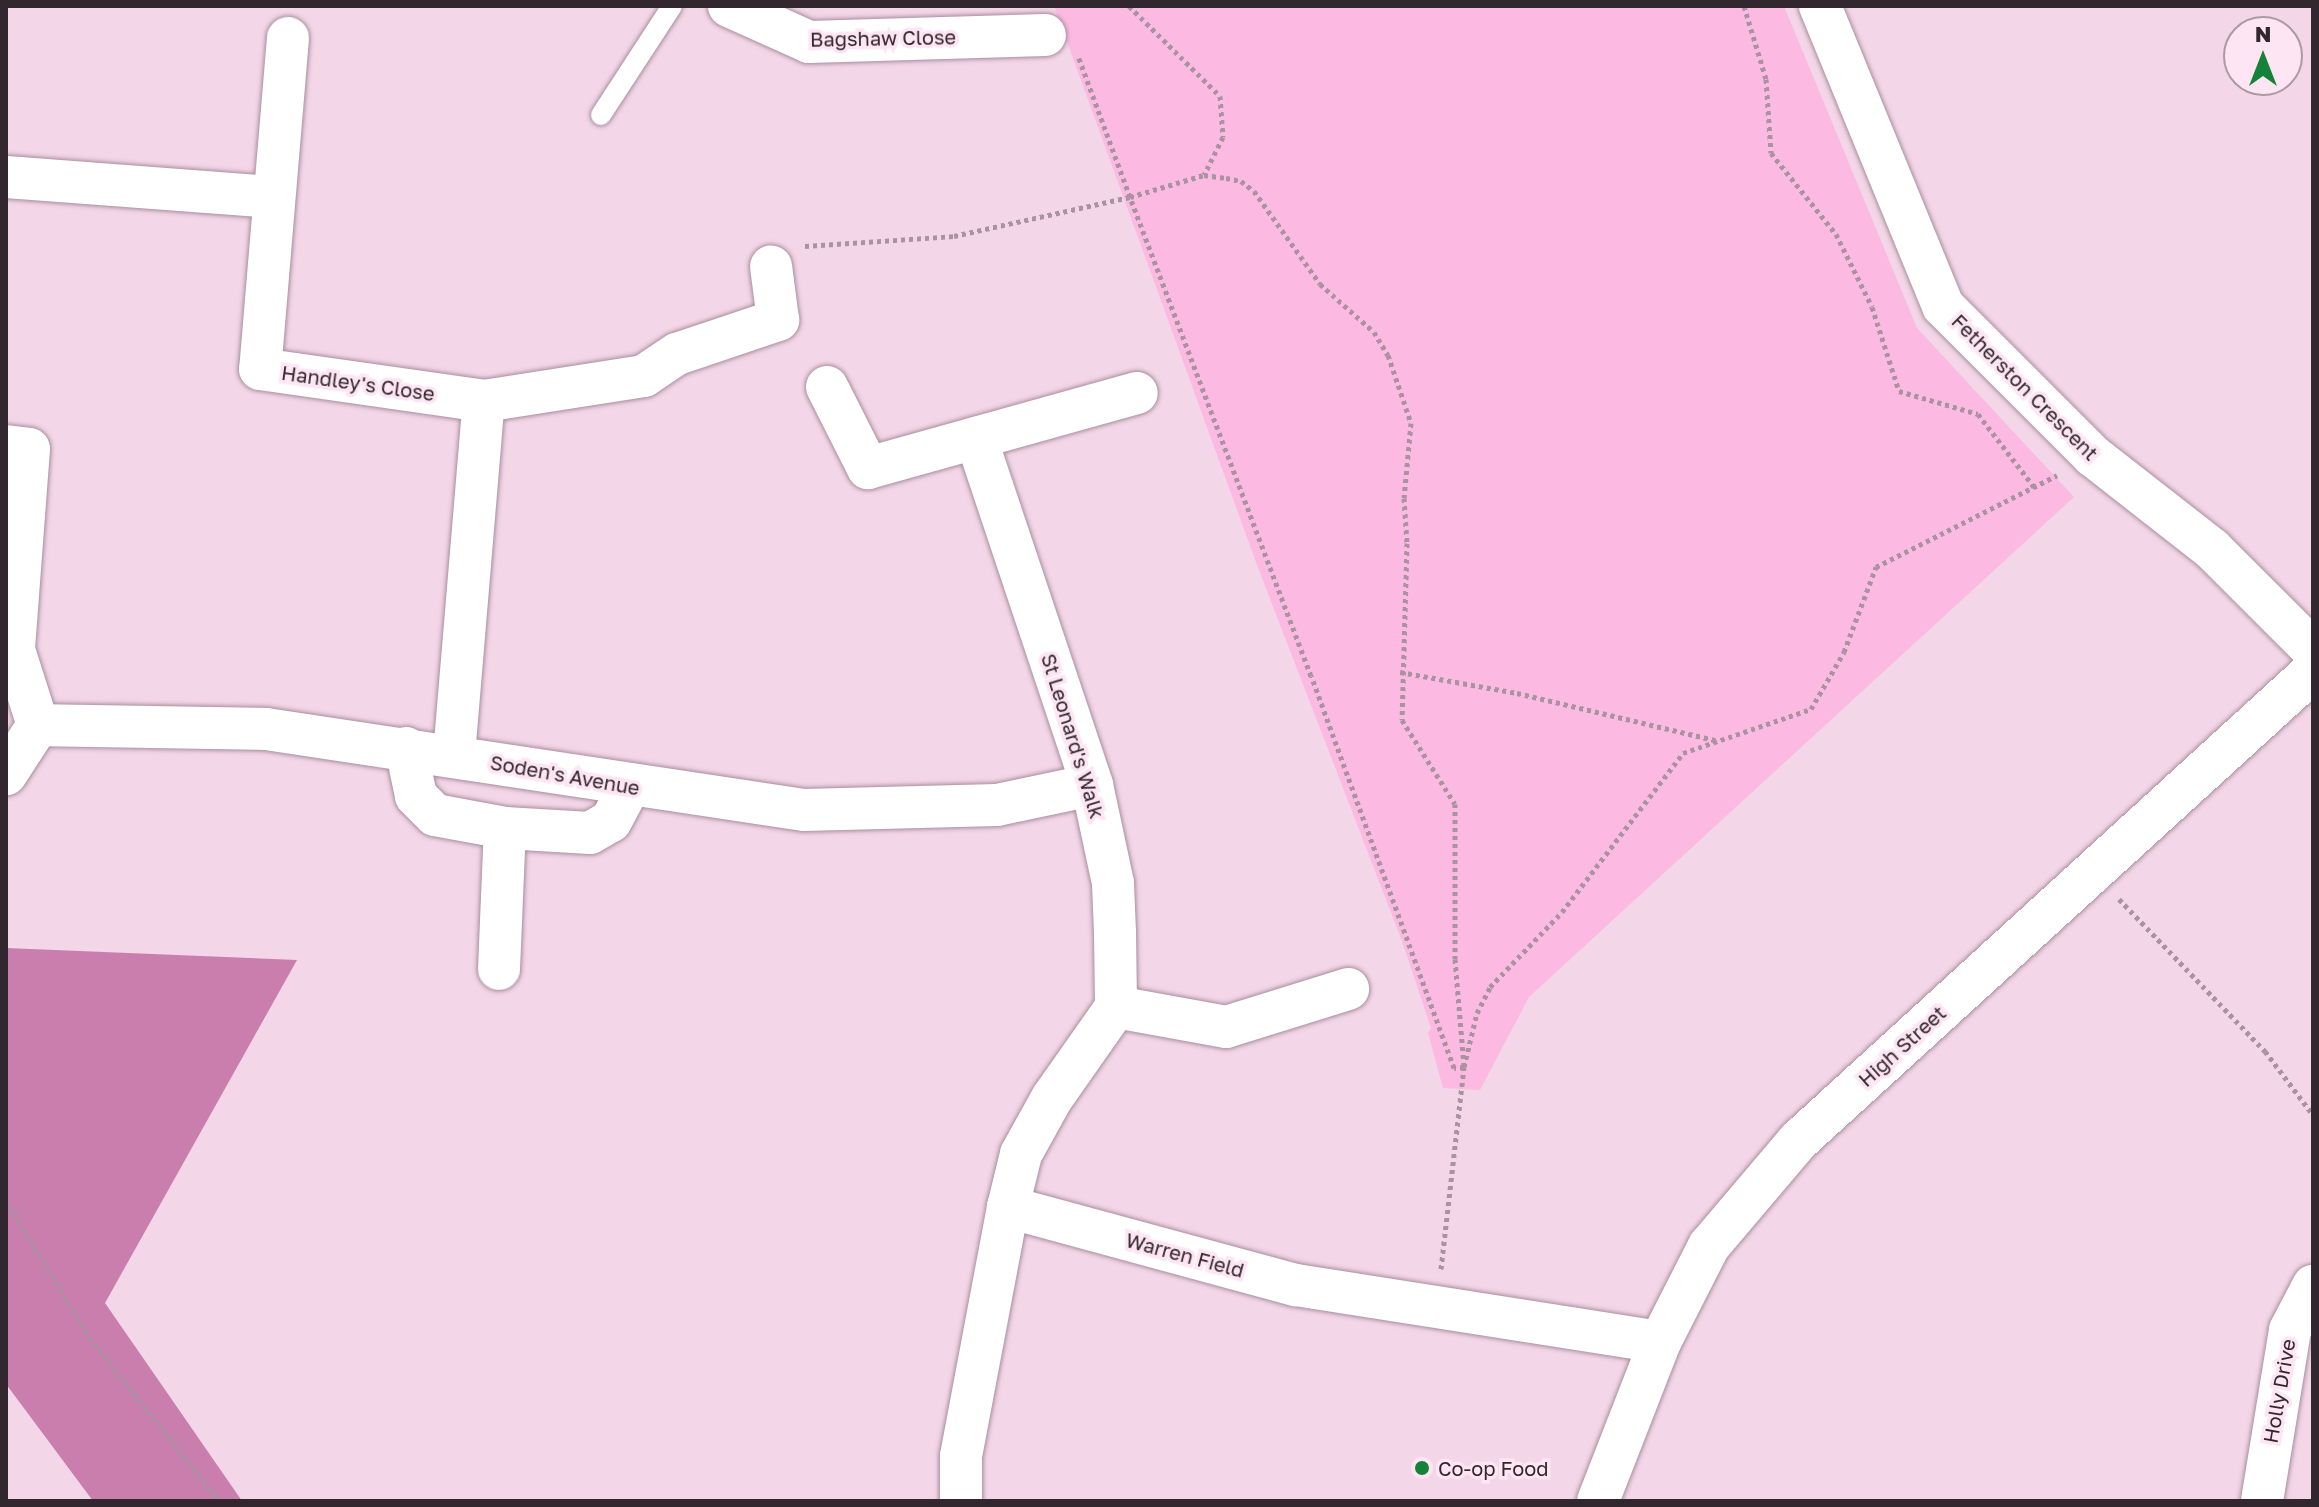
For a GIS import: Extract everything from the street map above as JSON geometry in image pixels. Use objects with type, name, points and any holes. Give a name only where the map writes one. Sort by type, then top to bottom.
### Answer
[{"type":"street","name":"Bagshaw Close","points":[[729,6],[809,42],[1061,42]]},
{"type":"street","name":"Fetherston Crescent","points":[[1820,6],[1943,306],[2093,456],[2212,549],[2313,650]]},
{"type":"street","name":"Handley's Close","points":[[288,38],[260,369],[484,401],[644,376],[677,354],[778,320],[771,266]]},
{"type":"street","points":[[6,177],[273,197]]},
{"type":"street","points":[[827,387],[868,468],[1137,393]]},
{"type":"street","points":[[454,755],[484,401]]},
{"type":"street","name":"St Leonard's Walk","points":[[976,438],[1092,785],[1113,883],[1116,1007]]},
{"type":"street","points":[[6,774],[38,725],[14,650],[18,448]]},
{"type":"street","name":"High Street","points":[[1598,1501],[1660,1342],[1709,1246],[1798,1141],[2313,671]]},
{"type":"street","name":"Soden's Avenue","points":[[38,725],[266,729],[454,755],[629,787],[818,810],[997,805],[1092,785]]},
{"type":"street","points":[[406,748],[416,796],[435,815],[505,828],[590,833],[611,821],[629,787]]},
{"type":"street","points":[[499,969],[505,828]]},
{"type":"street","points":[[961,1501],[961,1456],[1008,1207],[1021,1154],[1052,1098],[1116,1007],[1226,1027],[1348,989]]},
{"type":"street","name":"Warren Field","points":[[1008,1207],[1296,1285],[1660,1342]]},
{"type":"street","name":"Holly Drive","points":[[2262,1501],[2290,1330],[2313,1286]]},
{"type":"lane","points":[[601,115],[672,6]]},
{"type":"path","points":[[1129,6],[1220,96],[1223,137],[1204,175]]},
{"type":"path","points":[[1744,6],[1766,79],[1771,153],[1836,234],[1872,307],[1899,391],[1978,414],[2034,487]]},
{"type":"path","points":[[1061,42],[1130,197],[1454,1068],[1464,1067]]},
{"type":"path","points":[[771,266],[771,251],[954,236],[1130,197],[1204,175],[1241,181],[1254,191],[1298,258],[1374,332],[1388,355],[1411,423],[1412,454],[1404,498],[1407,543],[1400,672],[1402,720],[1455,804],[1455,959],[1464,1067]]},
{"type":"path","points":[[1437,1305],[1464,1067],[1477,1013],[1490,987],[1562,912],[1683,753],[1811,709],[1844,652],[1876,567],[2093,456]]},
{"type":"path","points":[[1400,672],[1517,693],[1719,741]]},
{"type":"path","points":[[2093,872],[2265,1051],[2313,1115]]},
{"type":"path","points":[[6,1200],[89,1337],[219,1501]]},
{"type":"shaded area","points":[[1054,6],[1784,6],[1917,328],[2074,497],[1529,997],[1480,1090],[1443,1088],[1428,1033],[1431,1028],[1402,941],[1257,565]]},
{"type":"shaded area","points":[[6,948],[297,960],[105,1303],[242,1501],[93,1501],[6,1384]]},
{"type":"place","name":"Co-op Food","points":[[1422,1468]]}]
